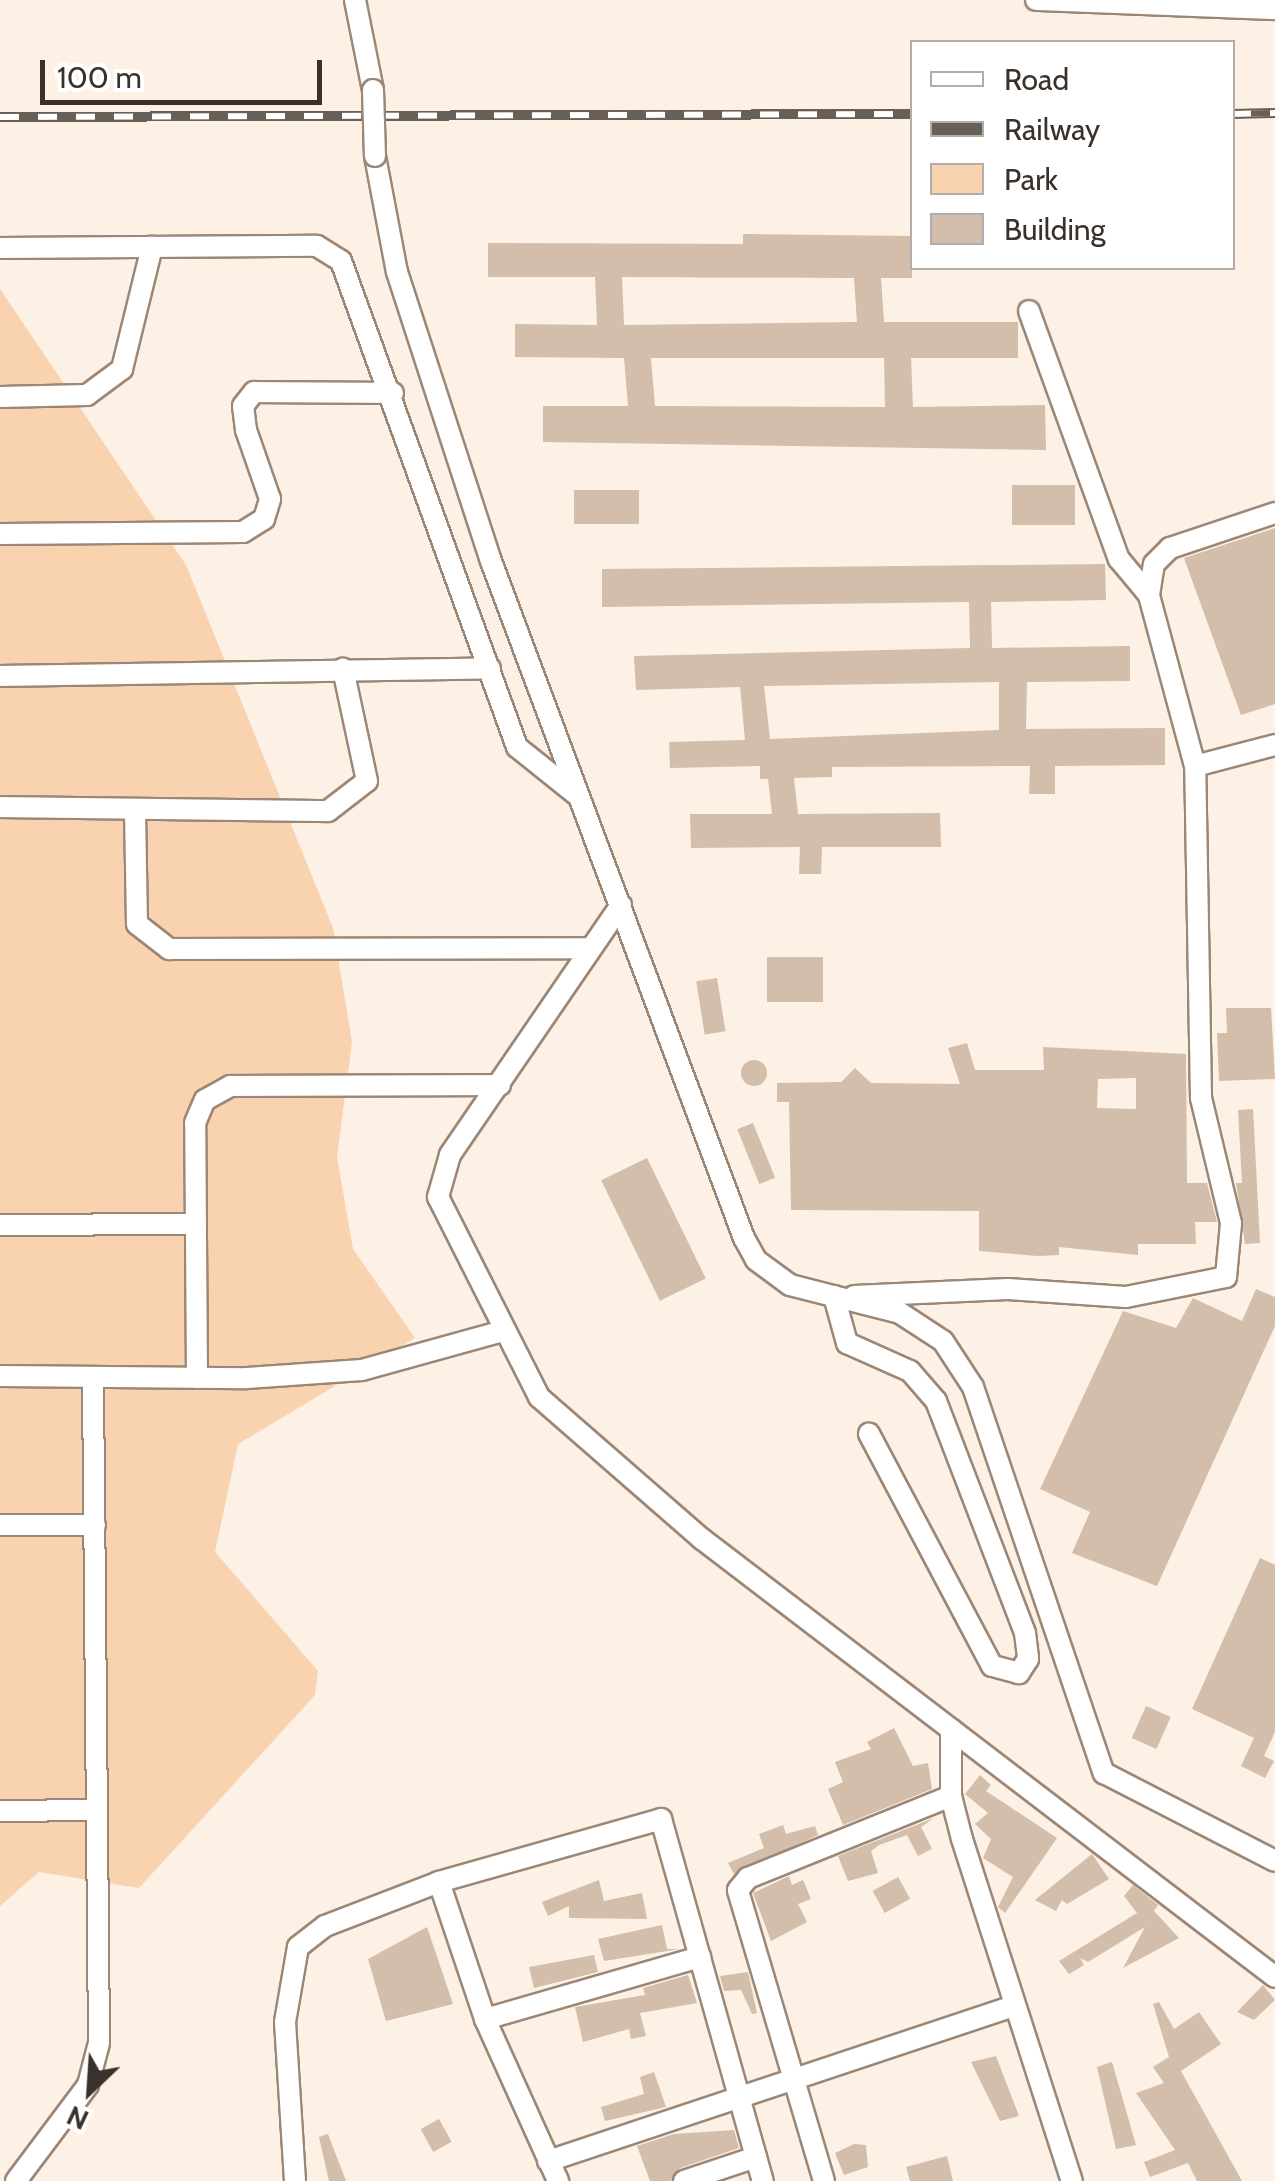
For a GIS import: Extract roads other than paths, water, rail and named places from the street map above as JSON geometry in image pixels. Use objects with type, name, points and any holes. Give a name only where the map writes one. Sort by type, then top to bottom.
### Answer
[{"type":"street","points":[[355,0],[374,90],[374,156],[409,316],[579,796],[756,1260],[790,1285],[843,1296],[928,1329],[966,1370],[1104,1773],[1275,1860]]},
{"type":"street","points":[[1036,0],[1275,8]]},
{"type":"street","points":[[0,248],[318,246],[342,261],[394,393],[517,747],[579,796]]},
{"type":"street","points":[[0,397],[87,395],[122,370],[152,247]]},
{"type":"street","points":[[843,1296],[1008,1289],[1126,1297],[1226,1277],[1231,1223],[1201,1098],[1195,766],[1149,596],[1119,559],[1029,311]]},
{"type":"street","points":[[0,534],[243,532],[264,519],[270,498],[246,430],[243,406],[254,392],[394,393]]},
{"type":"street","points":[[1149,596],[1154,564],[1170,548],[1275,513]]},
{"type":"street","points":[[0,676],[490,668]]},
{"type":"street","points":[[0,808],[328,811],[353,798],[367,781],[343,669]]},
{"type":"street","points":[[1195,766],[1275,745]]},
{"type":"street","points":[[135,810],[136,924],[169,949],[586,948]]},
{"type":"street","points":[[622,905],[586,948],[500,1086],[450,1156],[438,1197],[539,1398],[702,1539],[1275,1977]]},
{"type":"street","points":[[197,1378],[196,1123],[205,1100],[230,1086],[500,1086]]},
{"type":"street","points":[[0,1225],[196,1224]]},
{"type":"street","points":[[843,1296],[847,1343],[910,1370],[936,1401],[1025,1633],[1028,1659],[1019,1673],[992,1666],[869,1434]]},
{"type":"street","points":[[0,1376],[197,1378],[362,1370],[503,1330]]},
{"type":"street","points":[[16,2181],[88,2084],[99,2043],[94,1377]]},
{"type":"street","points":[[0,1524],[95,1525]]},
{"type":"street","points":[[951,1730],[951,1796],[1072,2181]]},
{"type":"street","points":[[824,2181],[741,1884],[951,1796]]},
{"type":"street","points":[[0,1810],[97,1810]]},
{"type":"street","points":[[295,2181],[285,2022],[298,1948],[325,1926],[439,1882],[661,1820],[763,2181]]},
{"type":"street","points":[[439,1882],[484,2019],[558,2181]]},
{"type":"street","points":[[484,2019],[700,1957]]},
{"type":"street","points":[[548,2160],[1014,2006]]},
{"type":"street","points":[[684,2181],[756,2156]]},
{"type":"railway","points":[[1235,114],[1275,113]]},
{"type":"railway","points":[[0,117],[910,114]]}]
